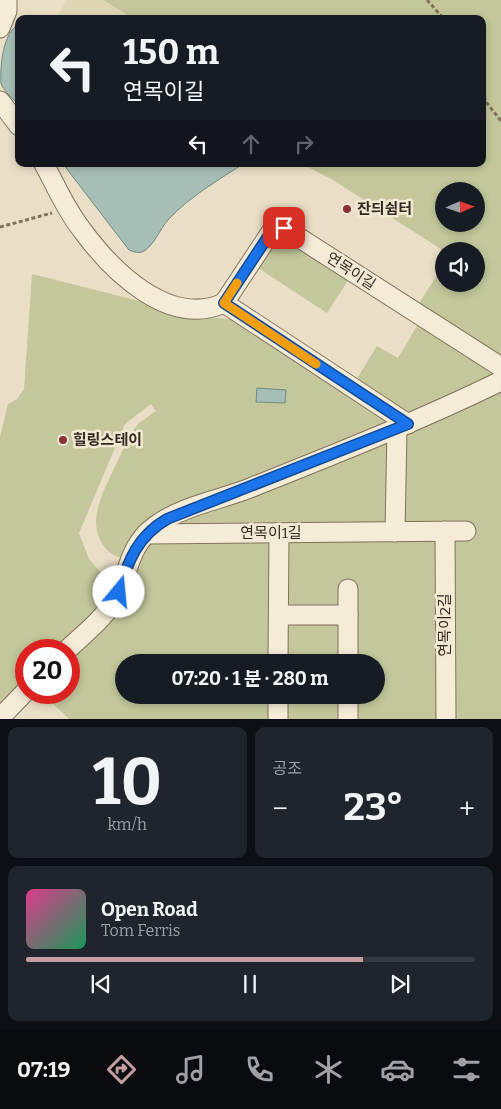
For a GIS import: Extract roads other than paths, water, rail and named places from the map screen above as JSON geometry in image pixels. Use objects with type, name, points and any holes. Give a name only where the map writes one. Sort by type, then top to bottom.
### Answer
[{"type":"street","points":[[0,28],[7,11],[8,0]]},
{"type":"street","points":[[0,101],[15,121]]},
{"type":"street","points":[[46,167],[67,208],[95,247],[124,276],[150,295],[170,304],[190,308],[215,307],[224,303],[402,427]]},
{"type":"street","name":"연목이길","points":[[224,303],[273,229],[284,228],[501,367]]},
{"type":"street","points":[[78,639],[114,601],[130,556],[146,534],[167,519],[402,427],[501,381]]},
{"type":"street","points":[[395,532],[402,427]]},
{"type":"street","name":"연목이2길","points":[[445,531],[446,719]]},
{"type":"street","name":"연목이1길","points":[[146,534],[466,531]]},
{"type":"street","points":[[278,654],[279,533]]},
{"type":"street","points":[[348,589],[348,654]]},
{"type":"street","points":[[279,615],[348,615]]},
{"type":"street","points":[[0,718],[15,702]]},
{"type":"street","points":[[278,704],[278,719]]},
{"type":"street","points":[[348,704],[348,719]]},
{"type":"water","points":[[15,27],[15,101],[1,84],[3,51]]},
{"type":"water","points":[[65,167],[238,167],[176,212],[148,248],[138,253],[129,250]]},
{"type":"water","points":[[257,388],[286,390],[285,403],[256,402]]},
{"type":"place","name":"잔듸쉼터","points":[[347,209]]},
{"type":"place","name":"힐링스테이","points":[[63,440]]}]
